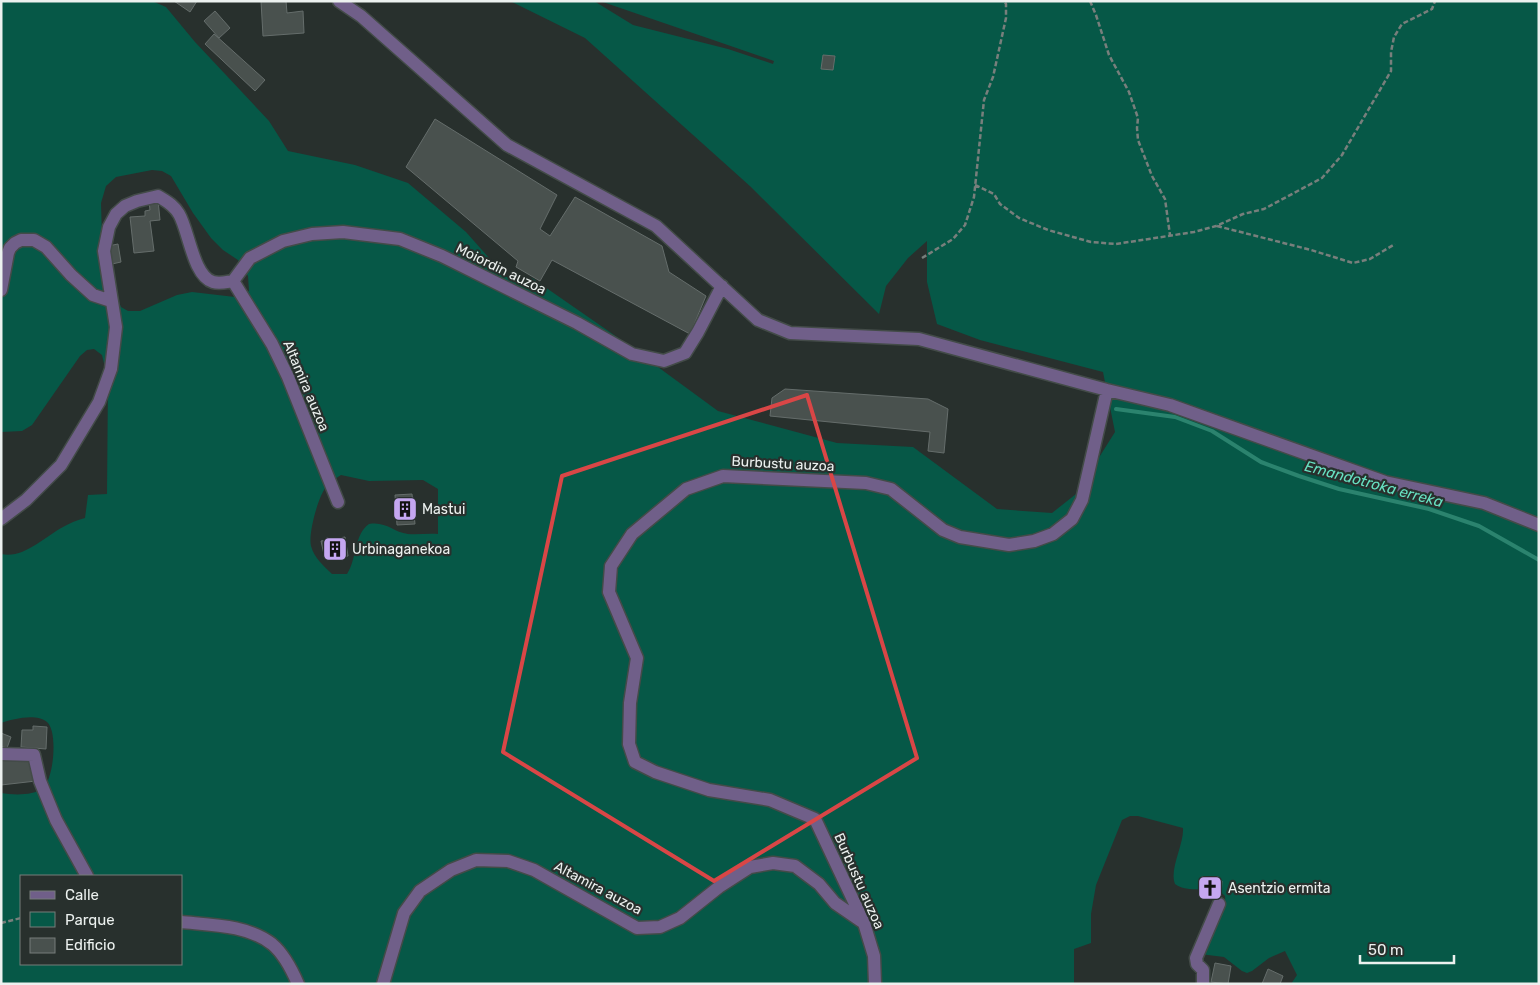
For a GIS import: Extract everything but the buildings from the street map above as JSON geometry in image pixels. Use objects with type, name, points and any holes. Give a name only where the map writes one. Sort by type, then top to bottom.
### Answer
[{"type":"street","points":[[340,1],[361,16],[507,145],[656,226],[758,320],[790,333],[915,338],[1170,405],[1385,482],[1484,503],[1539,525]]},
{"type":"street","points":[[1,519],[26,500],[61,465],[99,402],[111,369],[116,327],[104,251],[109,227],[116,214],[125,206],[158,196],[169,203],[179,214],[202,275],[211,282],[233,281]]},
{"type":"street","name":"Moiordin auzoa","points":[[233,281],[250,258],[283,241],[312,234],[343,232],[400,239],[442,256],[578,322],[632,354],[664,361],[684,353],[698,332],[722,286]]},
{"type":"street","points":[[1,290],[10,248],[21,240],[34,240],[46,247],[71,275],[93,295],[112,301]]},
{"type":"street","name":"Altamira auzoa","points":[[233,281],[272,344],[288,377],[338,502]]},
{"type":"street","name":"Burbustu auzoa","points":[[875,984],[874,956],[864,923],[815,819],[770,800],[709,790],[655,772],[635,762],[629,744],[630,703],[637,658],[609,592],[611,566],[632,534],[686,488],[723,476],[866,483],[891,489],[943,530],[960,538],[1009,545],[1034,541],[1053,534],[1072,519],[1082,500],[1108,390]]},
{"type":"street","points":[[1,754],[34,755],[40,781],[56,820],[86,875]]},
{"type":"street","name":"Altamira auzoa","points":[[383,984],[404,913],[420,891],[451,870],[476,860],[508,861],[534,870],[637,928],[660,928],[680,918],[719,887],[750,867],[773,863],[795,866],[820,884],[835,904],[864,923]]},
{"type":"street","points":[[1203,984],[1202,970],[1197,964],[1196,958],[1219,904]]},
{"type":"street","points":[[182,922],[220,926],[255,934],[273,945],[291,967],[298,984]]},
{"type":"path","points":[[922,258],[954,239],[965,224],[974,196],[984,100],[993,77],[1006,18],[1006,4],[1004,1]]},
{"type":"path","points":[[1090,1],[1108,55],[1129,92],[1138,118],[1138,140],[1152,176],[1165,199],[1170,235]]},
{"type":"path","points":[[975,185],[994,194],[1000,204],[1019,218],[1048,230],[1091,242],[1116,244],[1194,232],[1264,209],[1322,178],[1342,155],[1391,70],[1391,52],[1394,37],[1402,24],[1432,9],[1435,1]]},
{"type":"path","points":[[1216,226],[1311,250],[1353,263],[1370,259],[1395,244]]},
{"type":"path","points":[[1,923],[20,918]]},
{"type":"highlighted area","points":[[807,395],[917,758],[714,881],[503,752],[562,476]]},
{"type":"green space","points":[[1,1],[152,1],[166,7],[195,42],[269,121],[288,151],[355,165],[408,183],[466,232],[506,277],[532,278],[718,411],[837,443],[913,447],[997,509],[1052,513],[1076,494],[1115,432],[1103,372],[980,340],[937,324],[927,282],[927,241],[908,258],[886,286],[879,314],[751,187],[585,38],[510,1],[594,1],[633,25],[728,49],[773,64],[774,61],[600,1],[1539,1],[1539,984],[1291,984],[1297,975],[1285,951],[1269,958],[1247,973],[1224,957],[1200,954],[1220,917],[1225,896],[1214,890],[1187,889],[1175,884],[1175,864],[1183,835],[1183,828],[1138,816],[1130,816],[1122,820],[1096,885],[1091,914],[1091,943],[1074,949],[1074,984],[1,984],[1,793],[28,794],[43,788],[47,783],[52,766],[53,735],[47,722],[42,719],[31,717],[1,723],[1,554],[9,555],[26,550],[56,531],[85,518],[88,495],[107,494],[108,380],[102,355],[94,349],[87,350],[80,356],[32,425],[22,431],[1,432]],"holes":[[[152,170],[162,171],[171,176],[193,213],[211,238],[223,250],[238,260],[248,276],[249,291],[235,297],[192,292],[177,295],[140,311],[128,311],[121,307],[115,293],[102,238],[101,203],[106,186],[116,177]],[[341,475],[369,481],[423,480],[438,489],[438,534],[408,534],[385,525],[369,524],[364,528],[358,540],[353,561],[347,574],[332,574],[314,554],[310,540],[312,525],[323,492],[329,483]]]},
{"type":"waterway","name":"Emandotroka erreka","points":[[1116,409],[1175,417],[1212,431],[1261,462],[1339,489],[1429,509],[1479,526],[1539,560]]},
{"type":"place","name":"Mastui","points":[[405,509]]},
{"type":"place","name":"Urbinaganekoa","points":[[335,549]]},
{"type":"place","name":"Asentzio ermita","points":[[1210,888]]}]
